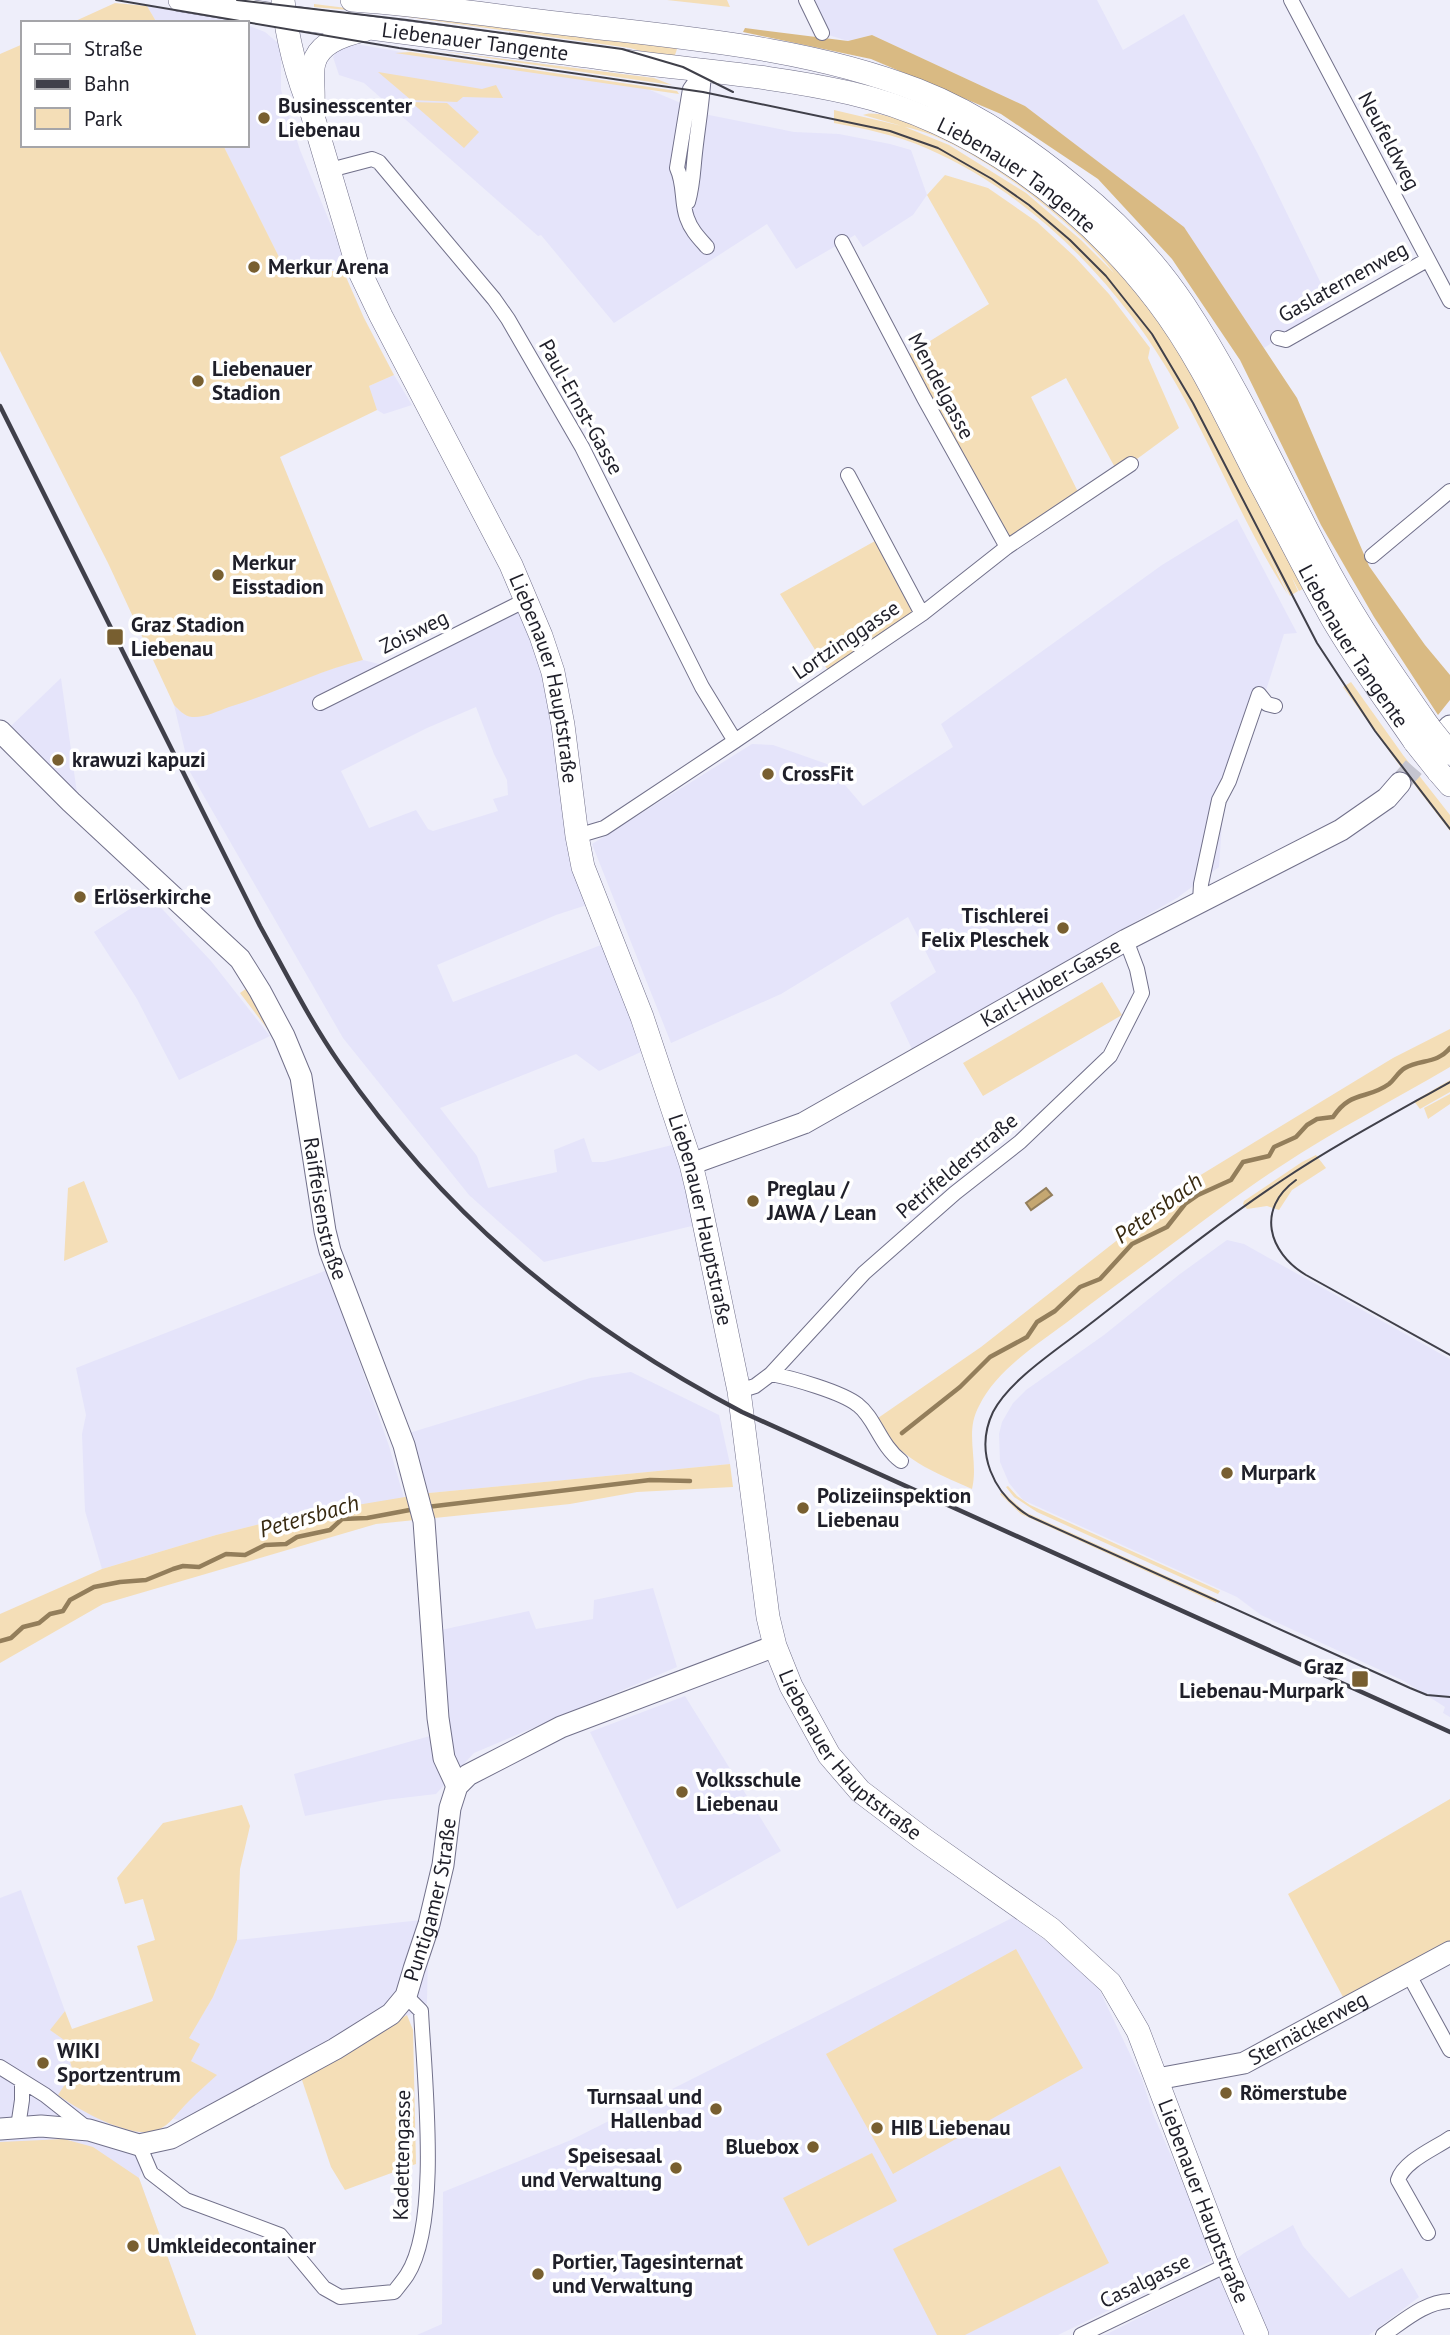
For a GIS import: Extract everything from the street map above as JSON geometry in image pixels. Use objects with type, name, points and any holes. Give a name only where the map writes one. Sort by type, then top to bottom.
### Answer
[{"type":"main road","name":"Liebenauer Tangente","points":[[180,0],[284,8],[374,28],[654,65],[704,69],[855,94],[912,113],[959,134],[1004,160],[1054,195],[1105,240],[1157,300],[1204,372],[1332,617],[1364,670],[1436,731]]},
{"type":"main road","name":"Liebenauer Tangente","points":[[352,0],[399,2],[708,42],[821,61],[889,79],[920,91],[972,115],[1013,140],[1102,209],[1143,252],[1174,291],[1221,364],[1329,573],[1371,646],[1436,731],[1446,770]]},
{"type":"main road","name":"Liebenauer Hauptstraße","points":[[284,8],[302,90],[330,170],[358,268],[528,599],[553,672],[583,866],[642,1017],[691,1164],[739,1391],[750,1461],[761,1576],[775,1646],[791,1686],[829,1755],[860,1791],[1051,1929],[1110,1983],[1138,2031],[1227,2265],[1257,2335]]},
{"type":"main road","points":[[312,113],[313,64],[318,53],[348,33],[374,28]]},
{"type":"main road","points":[[704,69],[708,42]]},
{"type":"main road","name":"Raiffeisenstraße","points":[[0,731],[71,802],[240,959],[284,1036],[301,1077],[325,1231],[404,1445],[424,1521],[438,1718],[444,1758],[457,1786]]},
{"type":"main road","name":"Karl-Huber-Gasse","points":[[691,1164],[804,1123],[1126,940],[1341,830],[1387,798],[1400,783]]},
{"type":"main road","points":[[457,1786],[483,1765],[561,1727],[775,1646]]},
{"type":"main road","name":"Puntigamer Straße","points":[[139,2145],[171,2138],[335,2049],[391,2014],[406,1996],[429,1924],[443,1865],[450,1808],[457,1786]]},
{"type":"main road","name":"Sternäckerweg","points":[[1157,2079],[1244,2063],[1450,1952]]},
{"type":"main road","points":[[9,2128],[89,2130],[139,2145]]},
{"type":"street","points":[[806,0],[822,33]]},
{"type":"street","name":"Neufeldweg","points":[[1291,0],[1450,301]]},
{"type":"street","points":[[704,69],[704,92],[693,168],[694,182],[686,215],[692,230],[707,247]]},
{"type":"street","name":"Paul-Ernst-Gasse","points":[[330,170],[372,159],[379,162],[500,307],[582,447],[702,687],[736,741]]},
{"type":"street","name":"Mendelgasse","points":[[842,242],[924,398],[1007,547]]},
{"type":"street","name":"Gaslaternenweg","points":[[1279,338],[1286,340],[1427,260]]},
{"type":"street","name":"Lortzinggasse","points":[[577,836],[604,828],[736,741],[922,614],[1007,547],[1131,464]]},
{"type":"street","points":[[848,475],[922,614]]},
{"type":"street","points":[[1372,556],[1450,491]]},
{"type":"street","name":"Zoisweg","points":[[320,703],[528,599]]},
{"type":"street","points":[[1200,902],[1201,884],[1219,800],[1229,781],[1259,694],[1267,704],[1275,706]]},
{"type":"street","name":"Petrifelderstraße","points":[[739,1391],[755,1386],[771,1374],[864,1273],[1020,1142],[1110,1056],[1142,993],[1137,969],[1126,940]]},
{"type":"street","points":[[771,1374],[840,1395],[859,1405],[891,1453],[901,1461]]},
{"type":"street","points":[[1409,1975],[1450,2050]]},
{"type":"street","name":"Kadettengasse","points":[[139,2145],[151,2173],[186,2200],[280,2235],[324,2288],[340,2297],[394,2292],[408,2274],[421,2238],[426,2196],[427,2139],[421,2011],[406,1996]]},
{"type":"street","points":[[0,2067],[45,2095],[89,2130]]},
{"type":"street","points":[[9,2128],[22,2100],[22,2082]]},
{"type":"street","points":[[1428,2233],[1398,2180],[1413,2162],[1450,2138]]},
{"type":"street","name":"Casalgasse","points":[[1081,2335],[1227,2265]]},
{"type":"street","points":[[1383,2335],[1423,2308],[1439,2301],[1450,2301]]},
{"type":"shaded area","points":[[806,0],[1097,0],[1123,50],[1184,14],[1259,156],[1331,304],[1264,348],[1183,227],[1025,106],[872,35],[848,41],[822,33]]},
{"type":"shaded area","points":[[147,6],[229,21],[156,21]]},
{"type":"shaded area","name":"Businesscenter Liebenau","points":[[248,25],[265,32],[281,49],[281,90],[300,150],[349,269],[285,278],[279,257],[224,147],[248,147]]},
{"type":"shaded area","points":[[745,28],[848,41],[872,35],[1025,106],[1184,227],[1297,398],[1369,566],[1425,645],[1450,675],[1450,700],[1438,715],[1374,617],[1321,525],[1240,360],[1172,259],[1098,179],[1001,114],[871,59],[743,32]]},
{"type":"shaded area","points":[[343,42],[643,87],[709,115],[794,132],[839,134],[890,144],[911,150],[927,195],[913,215],[863,247],[855,235],[796,269],[767,224],[614,323],[541,235],[538,236],[364,83],[339,75],[333,57]]},
{"type":"shaded area","points":[[394,375],[412,405],[384,414],[377,410],[368,389],[369,386]]},
{"type":"shaded area","points":[[1237,519],[1297,633],[1284,634],[1251,737],[1223,808],[1219,867],[1177,898],[912,1049],[890,1003],[936,972],[908,917],[781,994],[671,1043],[592,844],[752,744],[773,745],[827,764],[863,806],[953,747],[941,724],[1162,565]]},
{"type":"shaded area","points":[[528,599],[596,902],[556,915],[437,965],[453,1002],[601,945],[613,944],[652,1047],[599,1071],[576,1054],[440,1108],[477,1156],[488,1188],[557,1172],[554,1150],[584,1138],[592,1162],[604,1162],[684,1142],[704,1223],[544,1262],[469,1195],[343,1038],[190,772],[174,705],[194,717],[343,665],[363,660],[391,667]],"holes":[[[476,707],[507,780],[508,795],[493,799],[498,811],[433,831],[428,829],[416,810],[369,828],[341,771]]]},
{"type":"shaded area","name":"krawuzi kapuzi","points":[[61,678],[77,793],[11,726]]},
{"type":"shaded area","points":[[150,896],[211,961],[270,1036],[179,1080],[137,999],[94,932]]},
{"type":"shaded area","points":[[1046,1188],[1052,1195],[1031,1210],[1026,1203]]},
{"type":"shaded area","name":"Murpark","points":[[1227,1240],[1244,1244],[1450,1359],[1450,1717],[1443,1713],[1445,1707],[1404,1681],[1261,1615],[1237,1597],[1023,1500],[1009,1483],[1000,1462],[999,1434],[1002,1422],[1013,1403],[1026,1390],[1104,1335]]},
{"type":"shaded area","points":[[327,1270],[389,1446],[404,1498],[297,1515],[216,1535],[102,1569],[85,1511],[82,1434],[86,1415],[76,1368]]},
{"type":"shaded area","points":[[631,1372],[719,1415],[730,1464],[429,1493],[409,1433],[590,1378]]},
{"type":"shaded area","points":[[653,1588],[677,1667],[474,1753],[436,1794],[385,1800],[305,1816],[294,1774],[430,1736],[421,1629],[441,1630],[529,1611],[536,1629],[593,1619],[594,1600]]},
{"type":"shaded area","name":"Volksschule Liebenau","points":[[685,1696],[781,1851],[677,1909],[590,1732]]},
{"type":"shaded area","points":[[21,1890],[65,2011],[51,2030],[64,2040],[73,2072],[156,2131],[139,2178],[196,2335],[0,2335],[0,1898]]},
{"type":"shaded area","name":"HIB Liebenau","points":[[1014,1917],[1066,1956],[1096,1983],[1142,2079],[1153,2114],[1204,2232],[1211,2261],[1058,2335],[417,2335],[442,2324],[443,2192],[571,2140]]},
{"type":"shaded area","points":[[421,1920],[428,1950],[427,2003],[424,2007],[206,2125],[173,2119],[216,2075],[191,2061],[188,2038],[213,1997],[237,1940]]},
{"type":"shaded area","points":[[1293,2225],[1303,2246],[1349,2298],[1402,2268],[1419,2297],[1369,2335],[1105,2335],[1204,2285],[1244,2253]]},
{"type":"green space","points":[[667,0],[727,0],[730,7]]},
{"type":"green space","points":[[115,3],[147,6],[156,21],[75,21]]},
{"type":"green space","points":[[314,4],[675,46],[677,49],[674,58],[666,58],[630,48],[371,12],[314,7]]},
{"type":"green space","name":"Liebenauer Stadion","points":[[21,45],[21,147],[224,147],[279,257],[285,277],[349,269],[346,277],[394,375],[369,386],[377,410],[280,457],[363,660],[206,715],[189,716],[174,705],[108,563],[0,351],[0,54]]},
{"type":"green space","points":[[433,50],[654,78],[672,85]]},
{"type":"green space","points":[[410,52],[677,91],[679,94],[395,53]]},
{"type":"green space","points":[[378,72],[482,89],[496,85],[503,98],[463,97],[457,102],[411,100]]},
{"type":"green space","points":[[411,102],[447,103],[479,132],[464,148]]},
{"type":"green space","points":[[834,110],[902,126],[863,115],[869,113],[897,119],[932,132],[971,151],[1008,174],[1044,200],[1077,229],[1137,293],[1163,328],[1201,392],[1302,587],[1305,588],[1299,591],[1291,576],[1298,591],[1290,596],[1265,548],[1288,595],[1272,570],[1191,410],[1153,347],[1100,278],[1069,246],[1036,216],[965,167],[904,139],[834,123]],"holes":[[[905,127],[930,134],[958,147],[1018,185],[1074,231],[1114,273],[1081,240],[1026,193],[949,145]]]},
{"type":"green space","points":[[945,175],[988,188],[1037,222],[1075,257],[1109,294],[1150,348],[1148,358],[1179,428],[1118,473],[1066,378],[1031,397],[1081,498],[1007,547],[903,358],[989,304],[927,195]]},
{"type":"green space","points":[[875,541],[911,603],[912,615],[829,672],[780,594]]},
{"type":"green space","points":[[1351,682],[1450,815],[1450,831],[1343,687]]},
{"type":"green space","points":[[1102,982],[1122,1015],[983,1096],[963,1063]]},
{"type":"green space","points":[[247,988],[275,1039],[240,993]]},
{"type":"green space","points":[[1450,1029],[1450,1067],[1265,1176],[1009,1367],[987,1392],[975,1416],[972,1436],[972,1489],[917,1462],[894,1444],[885,1432],[878,1418],[981,1347],[1199,1176],[1393,1058]]},
{"type":"green space","points":[[1450,1080],[1450,1092],[1420,1109],[1414,1101]]},
{"type":"green space","points":[[1450,1094],[1450,1104],[1428,1119],[1424,1108]]},
{"type":"green space","points":[[1316,1155],[1326,1168],[1292,1190],[1279,1210],[1267,1206],[1247,1209],[1243,1204],[1302,1162]]},
{"type":"green space","points":[[84,1181],[108,1242],[64,1261],[68,1188]]},
{"type":"green space","points":[[730,1464],[733,1487],[637,1492],[570,1504],[376,1524],[103,1604],[0,1663],[0,1614],[102,1569],[216,1535],[297,1515],[429,1493]]},
{"type":"green space","points":[[1006,1487],[1030,1505],[1220,1591],[1218,1594],[1037,1512],[1014,1497]]},
{"type":"green space","points":[[1003,1492],[1025,1512],[1217,1599],[1216,1603],[1021,1514],[1000,1494]]},
{"type":"green space","points":[[1450,1799],[1450,1941],[1343,1997],[1288,1894]]},
{"type":"green space","points":[[242,1805],[250,1826],[240,1869],[237,1940],[213,1997],[189,2038],[200,2044],[191,2061],[217,2075],[162,2128],[147,2132],[134,2131],[106,2122],[58,2095],[73,2072],[64,2040],[50,2030],[65,2011],[72,2029],[153,2001],[137,1946],[155,1940],[143,1899],[125,1904],[117,1878],[163,1823]]},
{"type":"green space","points":[[1016,1949],[1083,2068],[893,2174],[826,2054]]},
{"type":"green space","points":[[407,2015],[413,2030],[416,2164],[345,2190],[331,2167],[300,2074]]},
{"type":"green space","points":[[64,2139],[93,2147],[139,2178],[196,2335],[0,2335],[0,2142]]},
{"type":"green space","points":[[872,2153],[897,2201],[808,2246],[783,2198]]},
{"type":"green space","points":[[1060,2166],[1109,2263],[965,2335],[937,2335],[893,2249]]},
{"type":"waterway","name":"Petersbach","points":[[902,1433],[960,1387],[990,1357],[1027,1337],[1037,1322],[1055,1311],[1080,1287],[1100,1279],[1132,1244],[1167,1227],[1185,1204],[1198,1195],[1231,1180],[1243,1162],[1269,1156],[1274,1147],[1296,1137],[1317,1119],[1333,1117],[1346,1103],[1381,1089],[1405,1068],[1440,1057],[1450,1048]]},
{"type":"waterway","name":"Petersbach","points":[[427,1507],[650,1480],[690,1481]]},
{"type":"waterway","name":"Petersbach","points":[[0,1641],[11,1638],[23,1627],[39,1623],[50,1614],[63,1611],[70,1600],[94,1587],[146,1580],[183,1566],[199,1567],[226,1554],[245,1555],[265,1545],[286,1544],[297,1537],[330,1530],[342,1519],[367,1518],[415,1509]]},
{"type":"tunnel","points":[[1400,783],[1435,743]]},
{"type":"tram line","points":[[116,0],[240,21]]},
{"type":"tram line","points":[[237,0],[622,49],[683,67],[733,92]]},
{"type":"tram line","points":[[248,22],[399,48],[703,92],[890,131],[938,148],[992,179],[1029,205],[1070,240],[1106,276],[1152,334],[1193,403],[1317,643],[1375,731],[1450,829]]},
{"type":"tram line","points":[[1450,1082],[1343,1142],[1281,1181],[1051,1353],[1001,1400],[993,1412],[986,1442],[990,1471],[997,1484],[1016,1507],[1029,1516],[1410,1688],[1427,1695],[1450,1697]]},
{"type":"tram line","points":[[1296,1180],[1283,1191],[1275,1204],[1272,1217],[1272,1230],[1283,1255],[1306,1275],[1450,1355]]},
{"type":"railway","points":[[0,406],[260,926],[308,1014],[340,1064],[424,1171],[519,1263],[625,1343],[742,1412],[1450,1732]]},
{"type":"place","name":"Businesscenter Liebenau","points":[[264,118]]},
{"type":"place","name":"Merkur Arena","points":[[254,267]]},
{"type":"place","name":"Liebenauer Stadion","points":[[198,381]]},
{"type":"place","name":"Merkur Eisstadion","points":[[218,575]]},
{"type":"place","name":"Graz Stadion Liebenau","points":[[115,637]]},
{"type":"place","name":"krawuzi kapuzi","points":[[58,760]]},
{"type":"place","name":"CrossFit","points":[[768,774]]},
{"type":"place","name":"Erlöserkirche","points":[[80,897]]},
{"type":"place","name":"Tischlerei Felix Pleschek","points":[[1063,928]]},
{"type":"place","name":"Preglau / JAWA / Lean","points":[[753,1201]]},
{"type":"place","name":"Murpark","points":[[1227,1473]]},
{"type":"place","name":"Polizeiinspektion Liebenau","points":[[803,1508]]},
{"type":"place","name":"Graz Liebenau-Murpark","points":[[1360,1679]]},
{"type":"place","name":"Volksschule Liebenau","points":[[682,1792]]},
{"type":"place","name":"WIKI Sportzentrum","points":[[43,2063]]},
{"type":"place","name":"Römerstube","points":[[1226,2093]]},
{"type":"place","name":"Turnsaal und Hallenbad","points":[[716,2109]]},
{"type":"place","name":"HIB Liebenau","points":[[877,2128]]},
{"type":"place","name":"Bluebox","points":[[813,2147]]},
{"type":"place","name":"Speisesaal und Verwaltung","points":[[676,2168]]},
{"type":"place","name":"Umkleidecontainer","points":[[133,2246]]},
{"type":"place","name":"Portier, Tagesinternat und Verwaltung","points":[[538,2274]]}]
